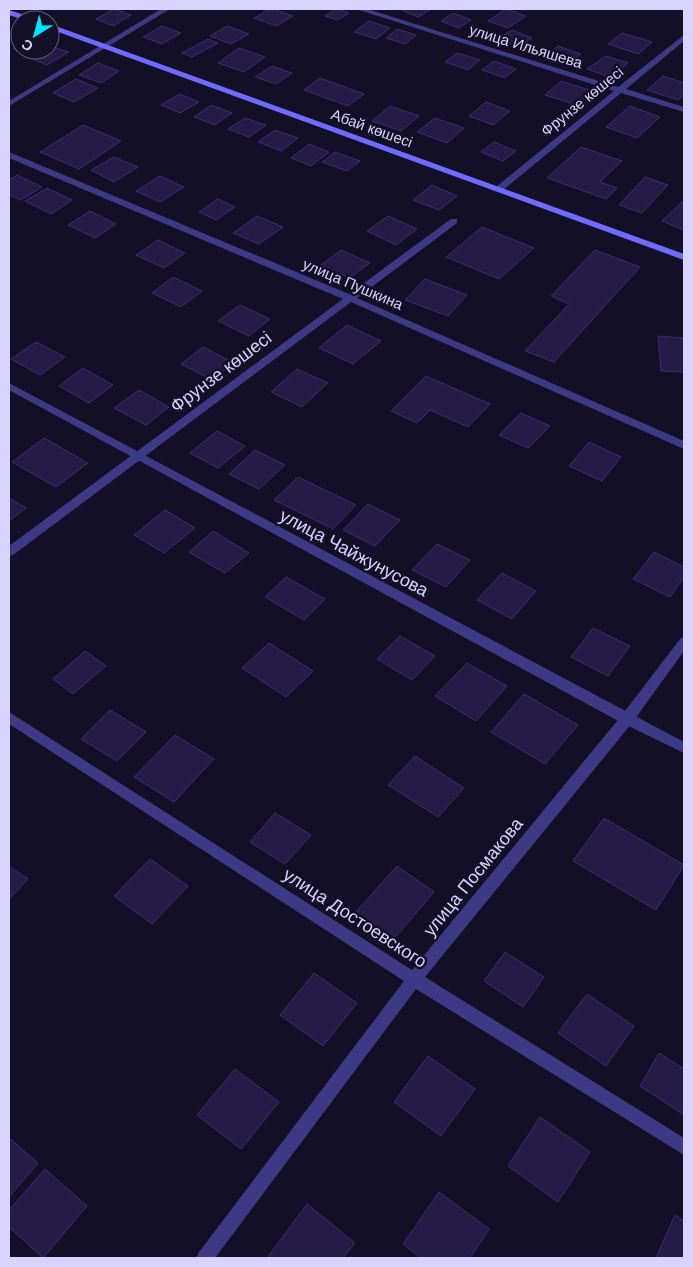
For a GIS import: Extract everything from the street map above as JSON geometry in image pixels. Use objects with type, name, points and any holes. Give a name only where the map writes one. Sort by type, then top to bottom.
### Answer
[{"type":"main road","name":"Абай көшесі","points":[[60,30],[684,257]]},
{"type":"street","points":[[9,104],[166,9]]},
{"type":"street","name":"улица Ильяшева","points":[[360,9],[684,110]]},
{"type":"street","name":"Фрунзе көшесі","points":[[499,189],[684,37]]},
{"type":"street","name":"улица Пушкина","points":[[9,155],[350,298],[684,444]]},
{"type":"street","name":"Фрунзе көшесі","points":[[9,552],[454,221]]},
{"type":"street","name":"улица Чайжунусова","points":[[9,386],[138,457],[684,748]]},
{"type":"street","name":"улица Посмакова","points":[[205,1258],[414,979],[627,719],[684,642]]},
{"type":"street","name":"улица Достоевского","points":[[9,717],[414,979],[684,1147]]},
{"type":"building","points":[[114,9],[131,15],[113,26],[96,19]]},
{"type":"building","points":[[270,9],[293,16],[276,26],[254,18]]},
{"type":"building","points":[[335,9],[349,13],[338,20],[325,16]]},
{"type":"building","points":[[432,9],[418,17],[402,10]]},
{"type":"building","points":[[506,9],[526,16],[508,28],[488,21]]},
{"type":"building","points":[[453,13],[471,20],[459,28],[441,21]]},
{"type":"building","points":[[369,21],[390,28],[376,39],[354,32]]},
{"type":"building","points":[[162,26],[181,33],[162,44],[143,37]]},
{"type":"building","points":[[227,26],[249,34],[231,44],[210,36]]},
{"type":"building","points":[[397,29],[416,35],[405,44],[386,38]]},
{"type":"building","points":[[512,30],[532,38],[517,47],[497,39]]},
{"type":"building","points":[[622,33],[652,42],[638,54],[608,44]]},
{"type":"building","points":[[208,39],[218,43],[192,57],[182,53]]},
{"type":"building","points":[[558,46],[581,54],[568,64],[546,56]]},
{"type":"building","points":[[239,48],[265,57],[244,72],[218,63]]},
{"type":"building","points":[[60,49],[69,52],[60,57]]},
{"type":"building","points":[[457,53],[480,60],[468,70],[445,62]]},
{"type":"building","points":[[606,56],[628,63],[610,77],[587,69]]},
{"type":"building","points":[[35,60],[55,60],[47,65]]},
{"type":"building","points":[[494,61],[516,69],[505,78],[482,70]]},
{"type":"building","points":[[98,63],[119,71],[101,83],[79,75]]},
{"type":"building","points":[[272,66],[292,73],[276,84],[255,77]]},
{"type":"building","points":[[663,76],[684,83],[684,95],[678,100],[647,90]]},
{"type":"building","points":[[320,78],[364,94],[348,106],[304,90]]},
{"type":"building","points":[[76,79],[98,88],[74,102],[53,93]]},
{"type":"building","points":[[561,81],[592,91],[577,105],[545,95]]},
{"type":"building","points":[[180,94],[199,102],[180,113],[161,105]]},
{"type":"building","points":[[486,102],[510,111],[493,125],[469,116]]},
{"type":"building","points":[[211,105],[232,113],[215,125],[194,117]]},
{"type":"building","points":[[390,106],[419,116],[401,131],[372,121]]},
{"type":"building","points":[[630,106],[660,117],[637,138],[606,127]]},
{"type":"building","points":[[245,118],[266,125],[249,137],[228,129]]},
{"type":"building","points":[[435,118],[464,128],[447,143],[417,132]]},
{"type":"building","points":[[83,125],[121,141],[79,169],[40,152]]},
{"type":"building","points":[[275,130],[298,138],[281,151],[258,142]]},
{"type":"building","points":[[494,142],[516,151],[503,161],[481,152]]},
{"type":"building","points":[[309,144],[329,152],[311,166],[291,158]]},
{"type":"building","points":[[581,147],[622,161],[600,182],[617,188],[606,199],[547,178]]},
{"type":"building","points":[[335,152],[360,161],[347,171],[322,162]]},
{"type":"building","points":[[114,157],[138,167],[114,182],[91,170]]},
{"type":"building","points":[[17,175],[42,187],[21,200],[9,195],[9,180]]},
{"type":"building","points":[[160,176],[184,187],[160,202],[136,191]]},
{"type":"building","points":[[645,177],[668,185],[642,213],[619,205]]},
{"type":"building","points":[[432,185],[457,196],[439,210],[413,200]]},
{"type":"building","points":[[47,188],[72,200],[51,214],[25,201]]},
{"type":"building","points":[[218,199],[235,207],[216,220],[199,212]]},
{"type":"building","points":[[684,202],[684,230],[662,221]]},
{"type":"building","points":[[90,211],[116,224],[95,238],[68,225]]},
{"type":"building","points":[[257,216],[283,227],[259,244],[233,233]]},
{"type":"building","points":[[388,216],[417,229],[396,245],[367,231]]},
{"type":"building","points":[[482,227],[534,248],[499,279],[446,257]]},
{"type":"building","points":[[158,240],[185,253],[164,268],[136,255]]},
{"type":"building","points":[[341,250],[370,263],[350,278],[321,265]]},
{"type":"building","points":[[595,250],[640,267],[554,362],[525,351],[569,304],[551,296]]},
{"type":"building","points":[[173,277],[202,291],[181,307],[152,293]]},
{"type":"building","points":[[425,279],[467,295],[448,316],[405,300]]},
{"type":"building","points":[[240,305],[270,319],[249,336],[218,321]]},
{"type":"building","points":[[347,325],[381,341],[353,364],[319,348]]},
{"type":"building","points":[[658,336],[684,338],[684,372],[661,371]]},
{"type":"building","points":[[36,342],[65,357],[40,375],[11,359]]},
{"type":"building","points":[[203,347],[234,363],[212,380],[181,364]]},
{"type":"building","points":[[83,368],[113,385],[89,403],[59,386]]},
{"type":"building","points":[[297,369],[328,383],[302,407],[271,392]]},
{"type":"building","points":[[426,376],[490,404],[468,427],[430,410],[417,423],[391,411]]},
{"type":"building","points":[[139,390],[169,407],[146,425],[114,408]]},
{"type":"building","points":[[521,413],[550,426],[528,448],[499,435]]},
{"type":"building","points":[[217,431],[245,446],[218,468],[190,453]]},
{"type":"building","points":[[44,438],[88,463],[56,487],[12,462]]},
{"type":"building","points":[[589,442],[621,457],[602,481],[569,466]]},
{"type":"building","points":[[255,450],[285,465],[259,489],[229,474]]},
{"type":"building","points":[[298,477],[356,505],[333,529],[274,500]]},
{"type":"building","points":[[9,498],[26,508],[9,521]]},
{"type":"building","points":[[368,504],[400,520],[375,546],[343,530]]},
{"type":"building","points":[[165,510],[195,528],[164,553],[134,535]]},
{"type":"building","points":[[213,531],[249,553],[225,573],[189,552]]},
{"type":"building","points":[[437,544],[470,560],[446,587],[412,570]]},
{"type":"building","points":[[654,552],[684,567],[684,577],[670,597],[633,579]]},
{"type":"building","points":[[502,573],[536,591],[512,619],[477,600]]},
{"type":"building","points":[[286,577],[325,599],[304,620],[265,597]]},
{"type":"building","points":[[593,628],[630,646],[608,676],[571,657]]},
{"type":"building","points":[[400,636],[435,656],[412,680],[377,659]]},
{"type":"building","points":[[269,643],[313,671],[286,697],[242,668]]},
{"type":"building","points":[[85,651],[106,666],[73,694],[53,679]]},
{"type":"building","points":[[467,663],[507,686],[476,721],[435,696]]},
{"type":"building","points":[[524,694],[578,725],[545,764],[491,732]]},
{"type":"building","points":[[110,710],[146,732],[117,761],[81,739]]},
{"type":"building","points":[[175,735],[214,759],[174,802],[134,777]]},
{"type":"building","points":[[415,756],[464,788],[438,817],[388,785]]},
{"type":"building","points":[[275,813],[311,835],[285,864],[250,842]]},
{"type":"building","points":[[604,818],[684,865],[656,910],[573,861]]},
{"type":"building","points":[[150,859],[188,886],[152,924],[114,896]]},
{"type":"building","points":[[9,866],[28,879],[9,899]]},
{"type":"building","points":[[397,866],[434,892],[393,940],[355,913]]},
{"type":"building","points":[[505,952],[544,977],[523,1007],[484,981]]},
{"type":"building","points":[[314,973],[357,1003],[323,1046],[280,1015]]},
{"type":"building","points":[[587,994],[634,1026],[606,1066],[558,1033]]},
{"type":"building","points":[[659,1053],[684,1069],[684,1115],[640,1086]]},
{"type":"building","points":[[428,1056],[475,1089],[441,1136],[394,1102]]},
{"type":"building","points":[[235,1069],[279,1102],[241,1149],[197,1115]]},
{"type":"building","points":[[540,1117],[590,1152],[558,1202],[508,1166]]},
{"type":"building","points":[[9,1138],[38,1163],[9,1197]]},
{"type":"building","points":[[45,1169],[87,1206],[43,1258],[9,1227],[9,1210]]},
{"type":"building","points":[[439,1192],[489,1229],[470,1258],[421,1258],[403,1244]]},
{"type":"building","points":[[307,1204],[355,1243],[343,1258],[269,1258],[268,1257]]},
{"type":"building","points":[[675,1215],[684,1221],[684,1258],[656,1258]]}]
